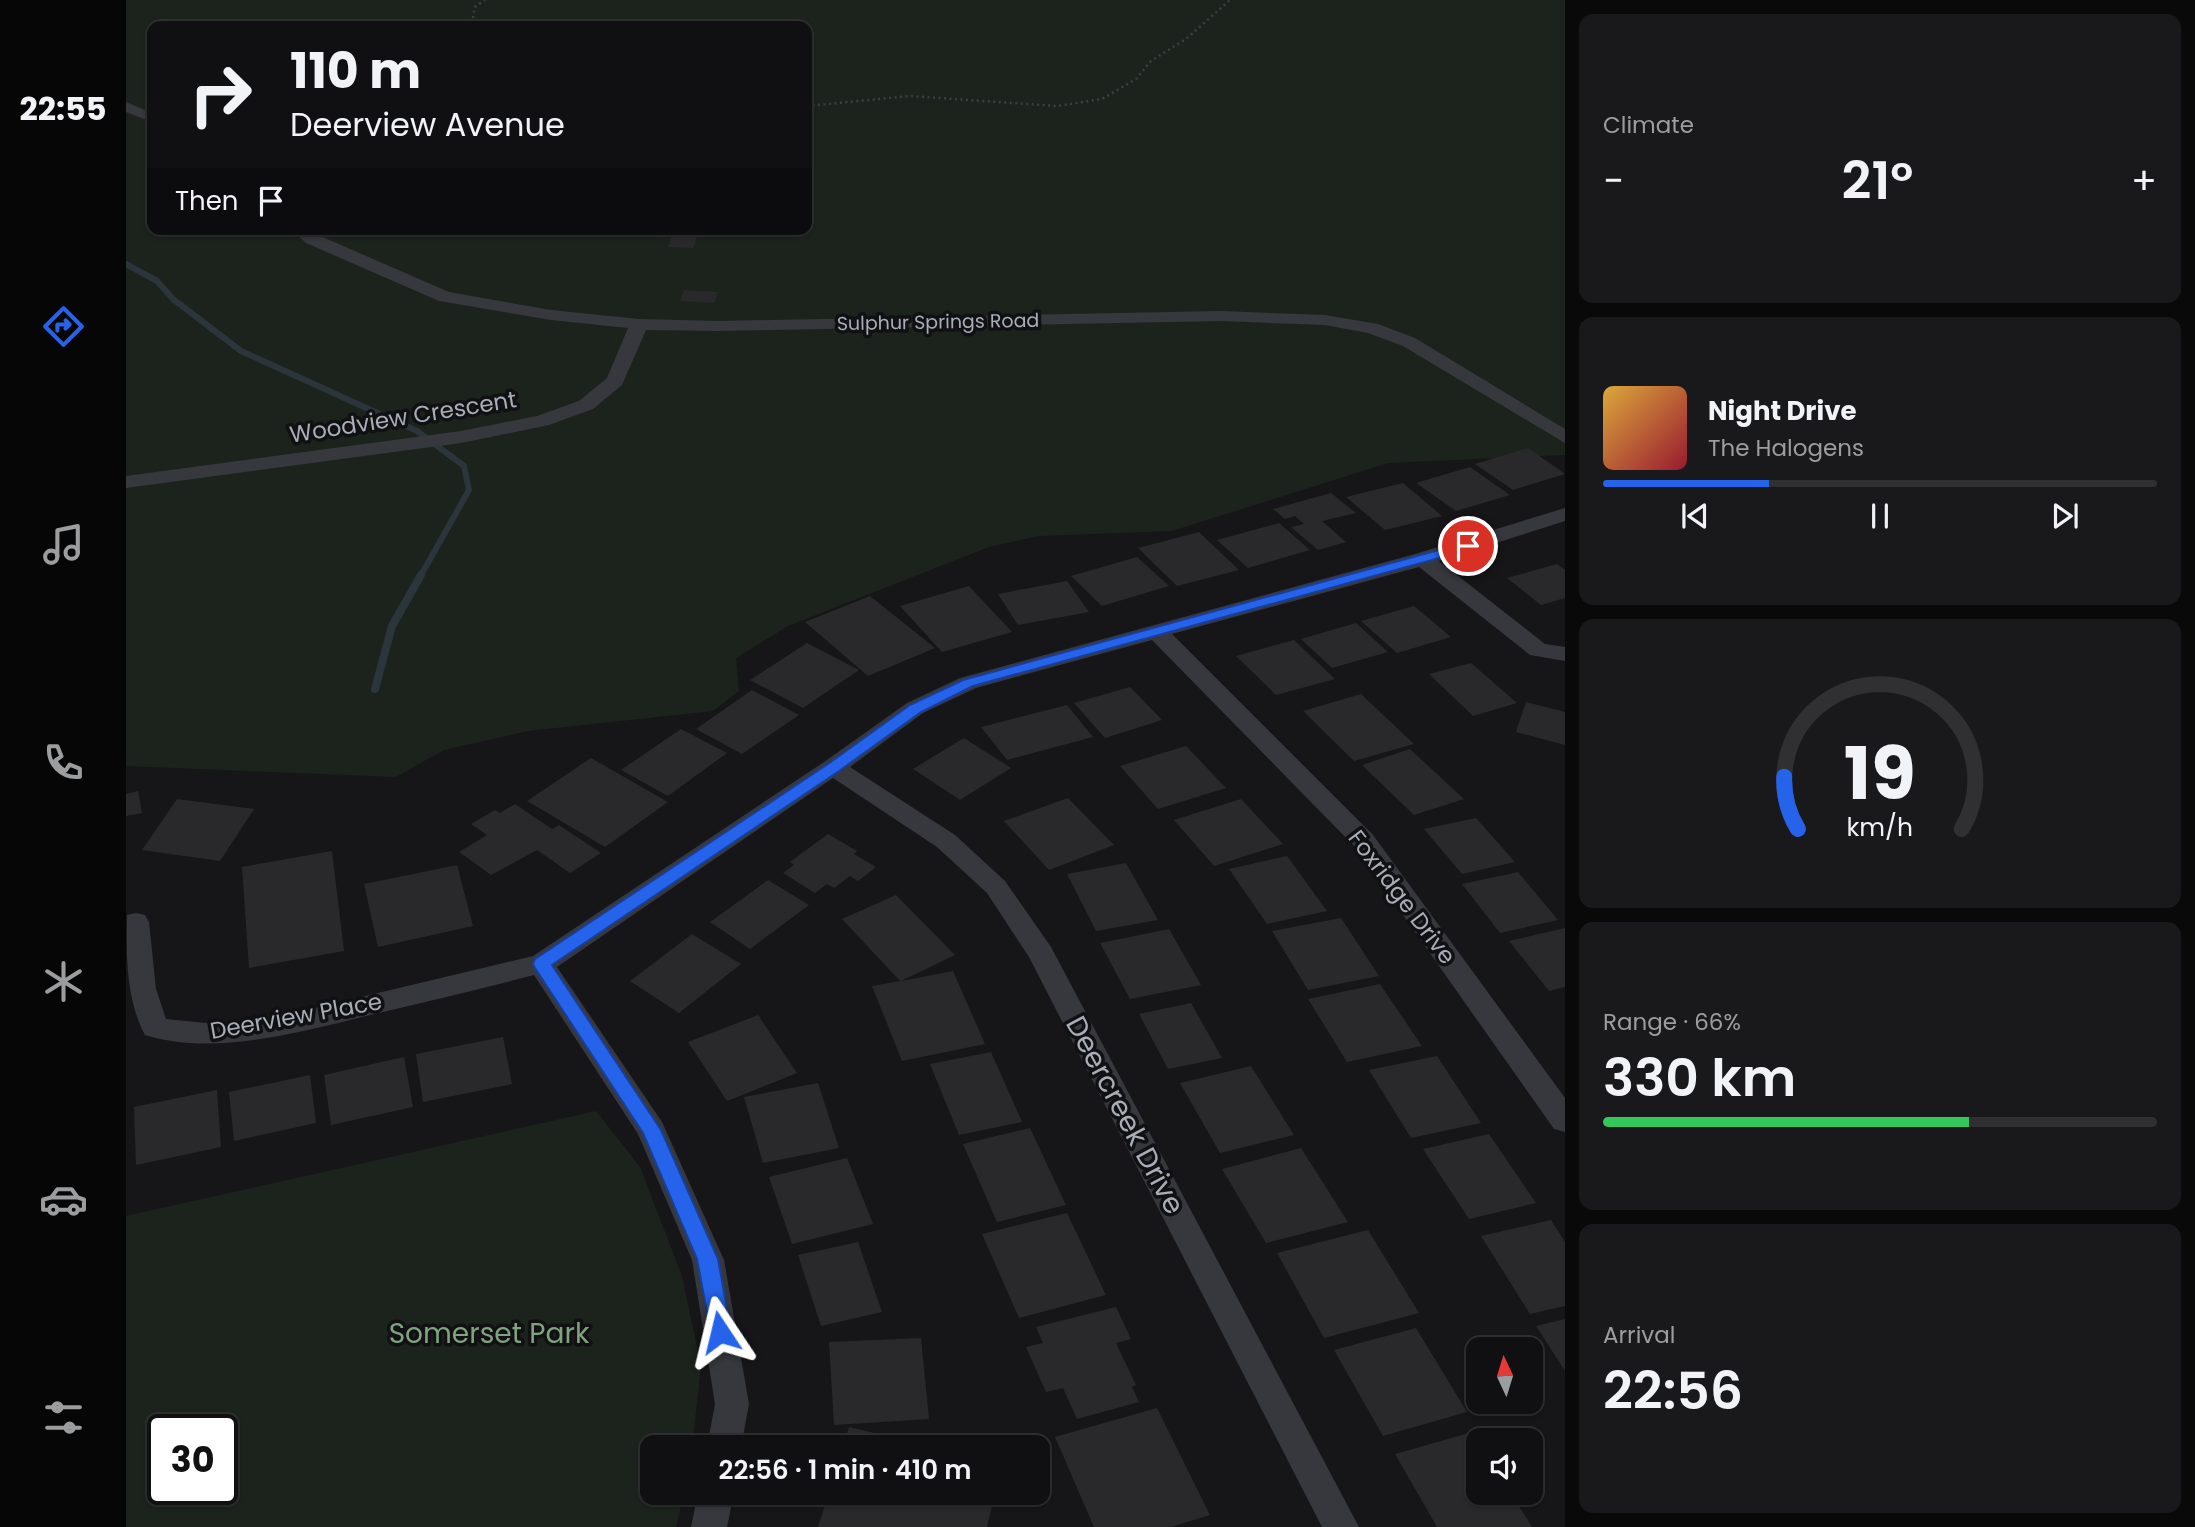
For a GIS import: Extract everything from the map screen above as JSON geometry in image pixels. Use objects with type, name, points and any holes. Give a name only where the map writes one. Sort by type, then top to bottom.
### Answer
[{"type":"street","points":[[126,106],[147,116]]},
{"type":"street","name":"Sulphur Springs Road","points":[[307,235],[445,297],[551,315],[639,324],[718,326],[1221,316],[1325,320],[1372,328],[1409,342],[1565,438]]},
{"type":"street","name":"Woodview Crescent","points":[[126,482],[461,437],[541,421],[586,405],[615,381],[639,324]]},
{"type":"street","points":[[726,1435],[732,1404],[708,1259],[652,1130],[541,964],[833,767],[915,708],[968,683],[1423,559],[1565,514]]},
{"type":"street","points":[[1423,559],[1538,650],[1565,654]]},
{"type":"street","name":"Foxridge Drive","points":[[1158,633],[1364,841],[1565,1121]]},
{"type":"street","name":"Deercreek Drive","points":[[833,767],[946,841],[996,887],[1011,909],[1041,954],[1341,1527]]},
{"type":"street","name":"Deerview Place","points":[[136,922],[142,989],[155,1028],[216,1034],[316,1017],[541,964]]},
{"type":"street","points":[[709,1527],[714,1505]]},
{"type":"path","points":[[477,21],[473,17],[475,7],[485,0]]},
{"type":"path","points":[[812,106],[910,96],[1036,106],[1057,106],[1102,99],[1136,79],[1151,61],[1186,40],[1230,0]]},
{"type":"green space","points":[[126,0],[1565,0],[1565,455],[1388,463],[1172,531],[1039,536],[989,547],[788,626],[736,658],[739,691],[713,711],[528,731],[444,750],[396,777],[126,766]]},
{"type":"green space","name":"Somerset Park","points":[[596,1111],[640,1167],[682,1276],[701,1366],[693,1435],[640,1435],[640,1505],[681,1505],[676,1527],[126,1527],[126,1216]]},
{"type":"building","points":[[672,236],[697,237],[693,248],[668,247]]},
{"type":"building","points":[[684,290],[718,292],[714,303],[680,301]]},
{"type":"building","points":[[1528,448],[1565,474],[1513,490],[1475,464]]},
{"type":"building","points":[[1470,467],[1510,495],[1456,511],[1416,483]]},
{"type":"building","points":[[1403,483],[1442,516],[1385,530],[1346,497]]},
{"type":"building","points":[[1331,493],[1356,513],[1322,521],[1346,542],[1318,550],[1291,527],[1304,524],[1295,516],[1285,519],[1273,509]]},
{"type":"building","points":[[1279,523],[1310,550],[1248,568],[1217,540]]},
{"type":"building","points":[[1199,532],[1239,570],[1177,586],[1138,548]]},
{"type":"building","points":[[1137,557],[1169,586],[1102,606],[1071,576]]},
{"type":"building","points":[[1557,564],[1565,570],[1565,598],[1541,605],[1507,578]]},
{"type":"building","points":[[1067,581],[1089,612],[1018,625],[998,594]]},
{"type":"building","points":[[969,586],[1012,632],[942,652],[900,606]]},
{"type":"building","points":[[870,596],[935,648],[868,676],[805,622]]},
{"type":"building","points":[[1414,606],[1451,637],[1397,653],[1361,621]]},
{"type":"building","points":[[1356,623],[1388,652],[1332,668],[1301,639]]},
{"type":"building","points":[[1294,640],[1335,679],[1276,695],[1236,656]]},
{"type":"building","points":[[807,643],[859,670],[803,708],[750,680]]},
{"type":"building","points":[[1471,663],[1517,703],[1473,716],[1429,674]]},
{"type":"building","points":[[1130,687],[1162,720],[1105,738],[1074,703]]},
{"type":"building","points":[[752,690],[799,715],[742,754],[696,729]]},
{"type":"building","points":[[1361,694],[1414,744],[1354,761],[1303,711]]},
{"type":"building","points":[[1526,702],[1565,712],[1565,745],[1516,732]]},
{"type":"building","points":[[1067,705],[1093,737],[1007,760],[981,727]]},
{"type":"building","points":[[681,729],[727,753],[668,796],[621,770]]},
{"type":"building","points":[[964,738],[1011,768],[960,800],[913,769]]},
{"type":"building","points":[[1186,746],[1226,788],[1158,809],[1120,766]]},
{"type":"building","points":[[1410,749],[1464,799],[1414,815],[1362,765]]},
{"type":"building","points":[[591,758],[668,802],[605,847],[527,801]]},
{"type":"building","points":[[138,791],[142,813],[126,816],[126,794]]},
{"type":"building","points":[[1068,798],[1114,845],[1049,870],[1004,821]]},
{"type":"building","points":[[177,799],[254,809],[220,861],[142,850]]},
{"type":"building","points":[[1241,799],[1283,844],[1214,866],[1174,820]]},
{"type":"building","points":[[515,804],[552,829],[559,825],[601,853],[570,873],[537,850],[491,875],[459,852],[487,835],[471,824],[495,810],[500,813]]},
{"type":"building","points":[[1476,818],[1515,862],[1462,874],[1424,829]]},
{"type":"building","points":[[828,834],[857,851],[854,854],[876,867],[858,881],[850,876],[834,888],[827,884],[815,893],[783,873],[794,865],[790,862]]},
{"type":"building","points":[[332,851],[344,951],[249,968],[242,867]]},
{"type":"building","points":[[1287,856],[1327,911],[1267,924],[1229,869]]},
{"type":"building","points":[[1126,863],[1158,920],[1096,931],[1067,874]]},
{"type":"building","points":[[457,865],[473,926],[378,947],[364,884]]},
{"type":"building","points":[[1518,872],[1558,920],[1500,933],[1462,884]]},
{"type":"building","points":[[768,880],[809,905],[750,949],[710,922]]},
{"type":"building","points":[[896,895],[955,955],[901,981],[953,971],[985,1044],[902,1061],[872,986],[900,981],[842,919]]},
{"type":"building","points":[[1341,918],[1379,976],[1308,990],[1272,931]]},
{"type":"building","points":[[1565,928],[1565,987],[1549,991],[1509,941]]},
{"type":"building","points":[[1169,929],[1201,985],[1130,999],[1100,943]]},
{"type":"building","points":[[692,934],[741,964],[679,1013],[630,981]]},
{"type":"building","points":[[1380,984],[1422,1046],[1347,1062],[1308,999]]},
{"type":"building","points":[[1191,1003],[1222,1058],[1168,1069],[1139,1014]]},
{"type":"building","points":[[758,1015],[797,1073],[727,1101],[688,1042]]},
{"type":"building","points":[[503,1037],[512,1084],[423,1102],[416,1054]]},
{"type":"building","points":[[991,1052],[1022,1122],[959,1135],[930,1064]]},
{"type":"building","points":[[1437,1056],[1481,1123],[1411,1138],[1369,1070]]},
{"type":"building","points":[[404,1057],[413,1107],[331,1125],[324,1075]]},
{"type":"building","points":[[1251,1066],[1294,1135],[1220,1153],[1180,1083]]},
{"type":"building","points":[[310,1075],[316,1123],[234,1141],[229,1092]]},
{"type":"building","points":[[818,1083],[839,1148],[763,1163],[744,1097]]},
{"type":"building","points":[[217,1090],[221,1147],[136,1165],[134,1107]]},
{"type":"building","points":[[1030,1128],[1066,1205],[997,1222],[963,1144]]},
{"type":"building","points":[[1489,1134],[1536,1203],[1469,1219],[1423,1149]]},
{"type":"building","points":[[1301,1148],[1348,1222],[1266,1243],[1222,1169]]},
{"type":"building","points":[[847,1158],[873,1224],[792,1244],[769,1177]]},
{"type":"building","points":[[1067,1213],[1106,1295],[1019,1318],[982,1234]]},
{"type":"building","points":[[1551,1220],[1565,1242],[1565,1306],[1530,1314],[1481,1236]]},
{"type":"building","points":[[1368,1230],[1419,1313],[1324,1338],[1277,1253]]},
{"type":"building","points":[[858,1242],[882,1312],[821,1326],[798,1255]]},
{"type":"building","points":[[1116,1307],[1131,1339],[1116,1343],[1136,1385],[1132,1387],[1139,1402],[1077,1419],[1063,1388],[1046,1392],[1026,1347],[1043,1343],[1036,1327]]},
{"type":"building","points":[[1565,1319],[1565,1371],[1544,1337],[1536,1326]]},
{"type":"building","points":[[1416,1328],[1466,1412],[1383,1436],[1334,1350]]},
{"type":"building","points":[[921,1338],[929,1419],[834,1425],[829,1342]]},
{"type":"building","points":[[1157,1408],[1210,1515],[1171,1527],[1094,1527],[1055,1437]]},
{"type":"building","points":[[849,1427],[883,1435],[847,1435]]},
{"type":"building","points":[[1466,1434],[1466,1505],[1518,1505],[1532,1527],[1437,1527],[1395,1454]]},
{"type":"building","points":[[825,1505],[992,1505],[987,1527],[818,1527]]},
{"type":"waterway","points":[[126,264],[157,281],[173,299],[241,351],[417,431],[464,466],[469,490],[420,577]]},
{"type":"waterway","points":[[375,689],[392,626],[421,575]]},
{"type":"route","points":[[720,1332],[708,1259],[652,1130],[541,964],[833,767],[915,708],[968,683],[1468,546]]}]
